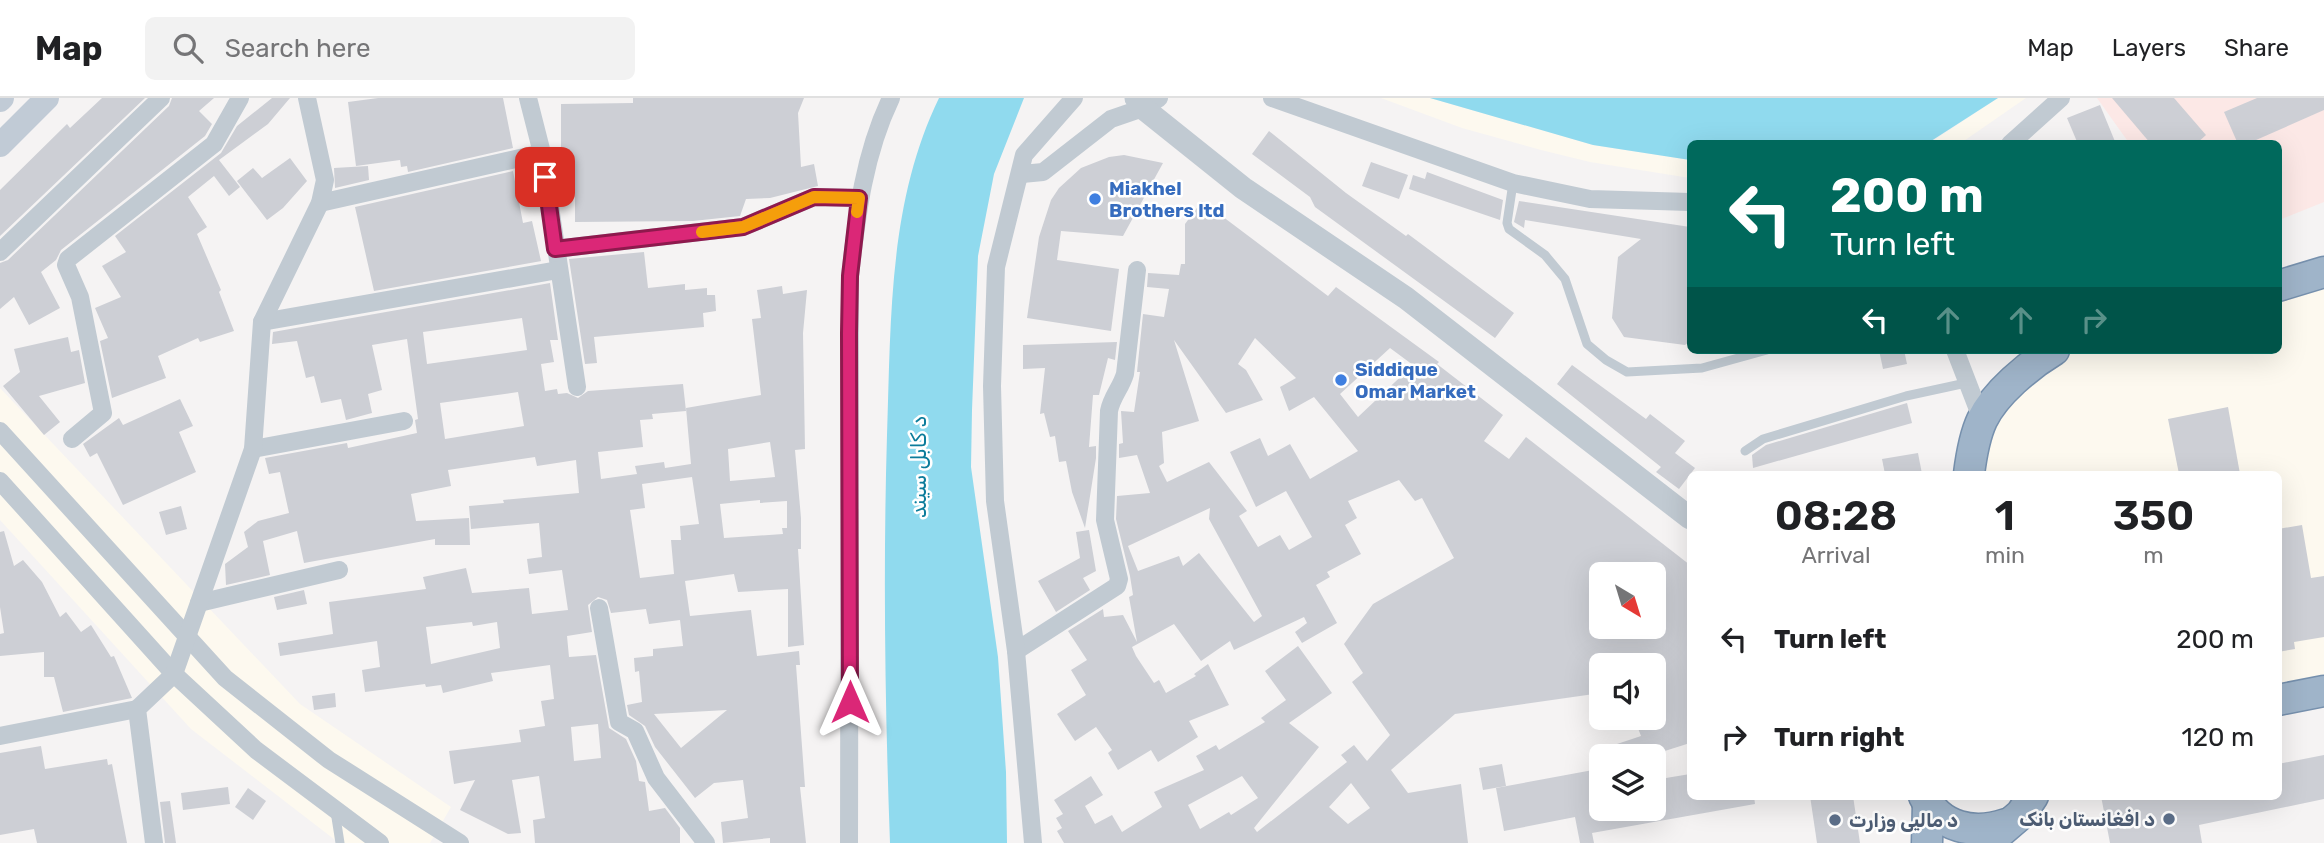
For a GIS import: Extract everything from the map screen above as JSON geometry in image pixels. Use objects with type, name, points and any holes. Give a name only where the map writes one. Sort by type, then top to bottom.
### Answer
[{"type":"highway","points":[[2282,285],[2324,272]]},
{"type":"highway","points":[[1970,471],[1982,420],[2012,384],[2049,354]]},
{"type":"highway","points":[[2282,699],[2324,691]]},
{"type":"highway","points":[[2282,717],[2324,711]]},
{"type":"highway","points":[[1926,800],[1950,823],[1963,828],[1992,829],[1997,833],[2021,814],[2030,800]]},
{"type":"highway","points":[[1926,800],[1927,843]]},
{"type":"main road","points":[[0,145],[47,98]]},
{"type":"street","points":[[0,252],[161,98]]},
{"type":"street","points":[[72,439],[103,413],[80,297],[66,265],[68,259],[214,144],[240,98]]},
{"type":"street","points":[[0,736],[137,709],[174,674],[253,449],[262,322],[320,203],[325,180],[307,98]]},
{"type":"street","points":[[528,98],[542,153],[577,387]]},
{"type":"street","points":[[849,843],[850,276],[859,198],[879,124],[891,98]]},
{"type":"street","points":[[1033,843],[1016,651],[995,501],[992,386],[996,267],[1022,174],[1024,155],[1074,98]]},
{"type":"street","points":[[1272,98],[1513,183],[1590,199],[1687,202]]},
{"type":"street","points":[[2014,140],[2061,98]]},
{"type":"street","points":[[1022,174],[1043,172],[1111,119],[1146,101],[1243,188],[1406,298],[1687,516]]},
{"type":"street","points":[[320,203],[542,153]]},
{"type":"street","points":[[555,249],[743,227],[814,197],[859,198]]},
{"type":"street","points":[[262,322],[558,270]]},
{"type":"street","points":[[1016,651],[1117,586],[1119,579],[1105,520],[1110,411],[1112,397],[1121,388],[1125,374],[1137,270]]},
{"type":"street","points":[[1956,354],[1982,420]]},
{"type":"street","points":[[253,449],[404,421]]},
{"type":"street","points":[[0,431],[225,678],[329,760],[460,843]]},
{"type":"street","points":[[0,481],[174,674],[256,750],[380,843]]},
{"type":"street","points":[[199,603],[339,570]]},
{"type":"street","points":[[600,608],[619,722],[635,731],[656,778],[706,843]]},
{"type":"street","points":[[137,709],[154,843]]},
{"type":"lane","points":[[1513,183],[1507,223],[1509,229],[1555,265],[1566,279],[1587,344],[1606,360],[1627,372],[1702,368],[1753,354]]},
{"type":"lane","points":[[1745,451],[1763,439],[1906,396],[1966,383]]},
{"type":"lane","points":[[335,811],[340,843]]},
{"type":"shaded area","points":[[1381,98],[1430,98],[1593,145],[1687,160],[1687,178],[1590,162],[1462,128]]},
{"type":"shaded area","points":[[1998,98],[2026,98],[1965,140],[1934,140]]},
{"type":"shaded area","points":[[2097,98],[2324,98],[2324,202],[2282,219],[2282,140],[2127,140]]},
{"type":"shaded area","points":[[2324,272],[2324,691],[2282,699],[2282,471],[1970,471],[1982,420],[2050,354],[2282,354],[2282,285]]},
{"type":"shaded area","points":[[0,388],[300,704],[451,807],[430,843],[339,843],[191,729],[0,520]]},
{"type":"water","name":"د کابل سيند","points":[[939,98],[1024,98],[994,174],[978,256],[972,410],[971,467],[998,657],[1006,772],[1007,843],[890,843],[885,588],[892,306],[901,221],[910,179],[922,138]]},
{"type":"water","points":[[1430,98],[1998,98],[1933,140],[1687,140],[1687,160],[1593,145]]},
{"type":"building","points":[[102,98],[145,98],[0,236],[0,190],[67,124],[70,128]]},
{"type":"building","points":[[172,98],[214,98],[199,111],[212,124],[205,136],[61,250],[56,260],[41,272],[60,308],[29,325],[14,297],[0,309],[0,263],[8,260],[169,106]]},
{"type":"building","points":[[272,98],[290,98],[268,124],[219,160],[240,187],[229,196],[214,176],[188,197],[207,227],[197,234],[221,290],[219,292],[234,331],[200,342],[198,338],[158,356],[166,378],[112,398],[100,341],[108,338],[95,308],[121,297],[102,266],[126,252],[115,236],[221,153],[237,126]]},
{"type":"building","points":[[378,98],[503,98],[513,148],[408,172],[407,166],[401,167],[400,160],[356,166],[348,102]]},
{"type":"building","points":[[633,98],[804,98],[798,113],[801,167],[814,164],[818,186],[770,198],[746,199],[740,216],[693,221],[575,222],[575,191],[559,190],[555,160],[561,160],[561,104],[633,103]]},
{"type":"building","points":[[2112,98],[2174,98],[2206,135],[2200,140],[2148,140]]},
{"type":"building","points":[[2257,98],[2324,98],[2324,110],[2256,140],[2236,140],[2224,112]]},
{"type":"building","points":[[2100,105],[2114,140],[2076,140],[2067,118]]},
{"type":"building","points":[[1269,131],[1346,193],[1406,236],[1408,234],[1514,313],[1495,338],[1315,207],[1310,197],[1252,154]]},
{"type":"building","points":[[1124,155],[1163,163],[1123,236],[1061,231],[1057,260],[1119,269],[1111,331],[1027,318],[1039,237],[1051,200],[1059,188],[1081,168],[1109,157]]},
{"type":"building","points":[[290,158],[307,181],[283,208],[267,220],[237,181],[253,168],[262,178]]},
{"type":"building","points":[[1371,162],[1408,175],[1399,199],[1362,186]]},
{"type":"building","points":[[368,166],[369,180],[335,188],[334,168]]},
{"type":"building","points":[[513,171],[523,223],[532,221],[541,261],[547,260],[374,291],[355,207]]},
{"type":"building","points":[[1427,172],[1503,200],[1500,220],[1409,189],[1413,175],[1425,179]]},
{"type":"building","points":[[1202,201],[1328,296],[1336,287],[1439,362],[1437,364],[1503,415],[1484,441],[1509,459],[1526,437],[1687,563],[1687,744],[1666,751],[1666,744],[1617,744],[1641,736],[1639,730],[1666,730],[1666,653],[1589,653],[1589,695],[1455,714],[1391,770],[1408,793],[1461,784],[1468,843],[1064,843],[1057,831],[1062,828],[1056,818],[1063,814],[1054,800],[1091,776],[1103,795],[1085,806],[1095,824],[1112,815],[1122,832],[1162,807],[1154,792],[1204,770],[1196,756],[1216,745],[1219,750],[1265,722],[1261,718],[1286,700],[1265,671],[1298,646],[1332,693],[1289,723],[1319,747],[1254,828],[1257,832],[1347,762],[1341,755],[1354,745],[1367,761],[1390,735],[1352,682],[1363,673],[1344,644],[1373,604],[1454,558],[1422,498],[1415,501],[1399,480],[1348,501],[1357,518],[1345,525],[1361,554],[1327,572],[1330,577],[1316,585],[1337,623],[1302,643],[1295,632],[1307,623],[1304,617],[1234,650],[1230,641],[1201,661],[1174,624],[1132,647],[1154,683],[1159,680],[1166,693],[1196,676],[1194,674],[1208,664],[1229,705],[1189,721],[1198,737],[1158,762],[1151,750],[1118,770],[1108,753],[1112,750],[1096,727],[1075,741],[1057,714],[1086,695],[1071,670],[1087,660],[1068,631],[1103,609],[1104,617],[1123,615],[1137,642],[1129,597],[1133,595],[1130,576],[1116,519],[1117,496],[1150,493],[1137,455],[1119,458],[1119,444],[1123,443],[1121,411],[1134,412],[1140,372],[1137,372],[1143,314],[1164,317],[1169,289],[1147,287],[1148,273],[1179,275],[1181,264],[1185,264],[1185,224]],"holes":[[[1255,338],[1296,378],[1280,387],[1289,411],[1314,397],[1358,451],[1310,479],[1290,444],[1268,456],[1260,438],[1230,452],[1256,507],[1286,491],[1312,537],[1289,550],[1280,535],[1258,547],[1239,516],[1247,511],[1209,462],[1167,482],[1159,466],[1164,463],[1162,432],[1199,421],[1174,340],[1226,413],[1263,400],[1246,370],[1238,364]],[[1390,348],[1413,365],[1358,417],[1340,394]],[[1210,508],[1209,519],[1262,616],[1254,622],[1199,553],[1183,566],[1179,556],[1138,571],[1128,546]],[[1242,776],[1258,798],[1231,815],[1229,812],[1200,829],[1188,805]],[[1351,783],[1370,808],[1348,824],[1329,807]]]},
{"type":"building","points":[[1519,201],[1687,227],[1687,343],[1624,337],[1612,318],[1618,257],[1641,239],[1525,220],[1524,228],[1514,222]]},
{"type":"building","points":[[644,252],[648,288],[685,284],[685,290],[707,288],[707,295],[715,295],[716,311],[703,313],[704,327],[594,337],[597,363],[585,364],[569,259]]},
{"type":"building","points":[[550,283],[558,340],[550,340],[554,362],[541,364],[545,391],[557,389],[558,394],[567,393],[578,398],[588,391],[683,384],[686,411],[652,414],[653,419],[640,420],[643,447],[598,452],[601,479],[637,474],[635,466],[664,462],[665,468],[691,464],[686,408],[761,395],[752,319],[761,318],[757,290],[782,286],[783,294],[807,290],[803,333],[805,449],[795,450],[801,518],[801,549],[798,549],[804,645],[788,647],[788,589],[738,592],[734,574],[685,581],[690,616],[751,610],[757,656],[799,651],[800,665],[796,665],[805,787],[800,787],[806,843],[770,843],[770,838],[723,843],[721,822],[748,818],[743,780],[714,783],[695,798],[655,747],[645,726],[629,715],[627,705],[642,702],[639,671],[635,672],[634,658],[653,656],[653,649],[683,646],[680,620],[649,624],[646,609],[611,613],[607,600],[598,597],[588,605],[592,632],[567,636],[569,657],[596,655],[609,728],[626,739],[636,761],[639,781],[645,782],[649,811],[665,808],[680,828],[680,843],[535,843],[533,820],[545,818],[539,776],[512,780],[521,833],[508,834],[460,810],[475,780],[454,784],[449,751],[521,742],[519,730],[545,726],[541,701],[554,699],[550,665],[491,673],[493,681],[443,693],[441,685],[426,687],[425,684],[365,692],[362,670],[380,667],[377,641],[280,656],[278,643],[333,634],[329,602],[426,589],[423,577],[466,568],[472,593],[529,588],[532,614],[568,610],[562,570],[529,574],[527,559],[542,557],[539,523],[471,529],[469,506],[579,493],[576,460],[537,466],[535,457],[448,470],[451,486],[411,494],[416,521],[469,518],[470,545],[435,545],[435,539],[304,563],[297,531],[263,541],[270,575],[226,585],[225,564],[248,547],[244,532],[258,521],[289,513],[280,472],[269,474],[265,458],[347,443],[348,448],[417,433],[415,420],[418,419],[407,339],[372,345],[382,390],[368,394],[372,413],[346,420],[341,399],[321,403],[314,376],[306,378],[297,341],[272,344],[273,332]],"holes":[[[522,318],[527,350],[427,364],[423,332]],[[518,392],[524,426],[445,439],[440,403]],[[770,442],[775,477],[730,481],[728,449]],[[692,477],[699,524],[680,526],[681,540],[671,540],[674,574],[640,578],[630,510],[645,508],[642,484]],[[760,500],[760,503],[787,501],[787,528],[782,528],[783,534],[724,538],[720,504]],[[472,622],[473,626],[497,622],[500,648],[431,664],[426,627]],[[727,710],[681,748],[654,714]],[[598,724],[601,758],[574,761],[571,727]]]},
{"type":"building","points":[[68,337],[71,352],[79,350],[85,383],[39,396],[60,422],[44,435],[3,386],[20,372],[14,349]]},
{"type":"building","points":[[1117,342],[1115,360],[1108,358],[1099,395],[1093,395],[1089,447],[1096,446],[1096,458],[1085,528],[1072,492],[1066,461],[1059,462],[1055,436],[1050,437],[1044,413],[1040,414],[1045,368],[1023,369],[1023,345]]},
{"type":"building","points":[[1880,354],[1905,354],[1907,364],[1883,369]]},
{"type":"building","points":[[1572,365],[1646,419],[1650,414],[1685,441],[1675,453],[1695,468],[1687,471],[1687,478],[1679,489],[1656,472],[1661,467],[1557,384]]},
{"type":"building","points":[[180,399],[193,426],[179,432],[196,472],[123,505],[97,453],[90,457],[83,444],[119,418],[123,425]]},
{"type":"building","points":[[1907,403],[1912,423],[1753,468],[1752,455],[1766,445]]},
{"type":"building","points":[[2228,407],[2239,471],[2178,471],[2168,419]]},
{"type":"building","points":[[1918,453],[1921,471],[1884,471],[1882,459]]},
{"type":"building","points":[[181,506],[187,529],[166,535],[159,512]]},
{"type":"building","points":[[2302,525],[2311,578],[2324,576],[2324,637],[2294,642],[2295,649],[2282,651],[2282,528]]},
{"type":"building","points":[[1089,530],[1096,571],[1083,578],[1090,590],[1056,612],[1038,581],[1080,558],[1076,532]]},
{"type":"building","points":[[4,531],[14,566],[23,560],[42,582],[60,617],[66,612],[81,632],[91,625],[111,657],[114,656],[132,698],[63,712],[54,677],[44,677],[44,652],[0,656],[0,634],[4,633],[0,607],[0,532]]},
{"type":"building","points":[[304,590],[307,604],[277,610],[274,597]]},
{"type":"building","points":[[335,693],[336,707],[314,710],[312,696]]},
{"type":"building","points":[[41,746],[45,769],[107,759],[108,765],[112,764],[127,843],[37,843],[34,829],[0,835],[0,753]]},
{"type":"building","name":"د افغانستان بانک","points":[[2324,755],[2324,799],[2199,825],[2202,843],[2110,843],[2102,800],[2282,800],[2282,763]]},
{"type":"building","points":[[1502,764],[1506,786],[1483,790],[1479,768]]},
{"type":"building","points":[[1589,771],[1589,821],[1659,821],[1592,833],[1594,843],[1580,843],[1575,817],[1504,831],[1496,788]]},
{"type":"building","points":[[1687,774],[1687,800],[1754,800],[1755,804],[1666,820],[1666,778]]},
{"type":"building","points":[[228,787],[230,804],[183,810],[181,793]]},
{"type":"building","points":[[248,788],[266,801],[253,820],[235,807]]},
{"type":"building","name":"د مالیی وزارت","points":[[1811,800],[1854,800],[1860,843],[1817,843]]},
{"type":"building","points":[[170,801],[176,843],[165,843],[160,802]]},
{"type":"slow traffic","points":[[702,232],[743,227],[814,197],[859,198],[857,212]]},
{"type":"place","name":"Miakhel Brothers ltd","points":[[1095,199]]},
{"type":"place","name":"Siddique Omar Market","points":[[1341,380]]},
{"type":"place","name":"د افغانستان بانک","points":[[2169,819]]},
{"type":"place","name":"د مالیی وزارت","points":[[1835,820]]},
{"type":"route","points":[[545,177],[555,249],[743,227],[814,197],[859,198],[850,276],[850,702]]}]
